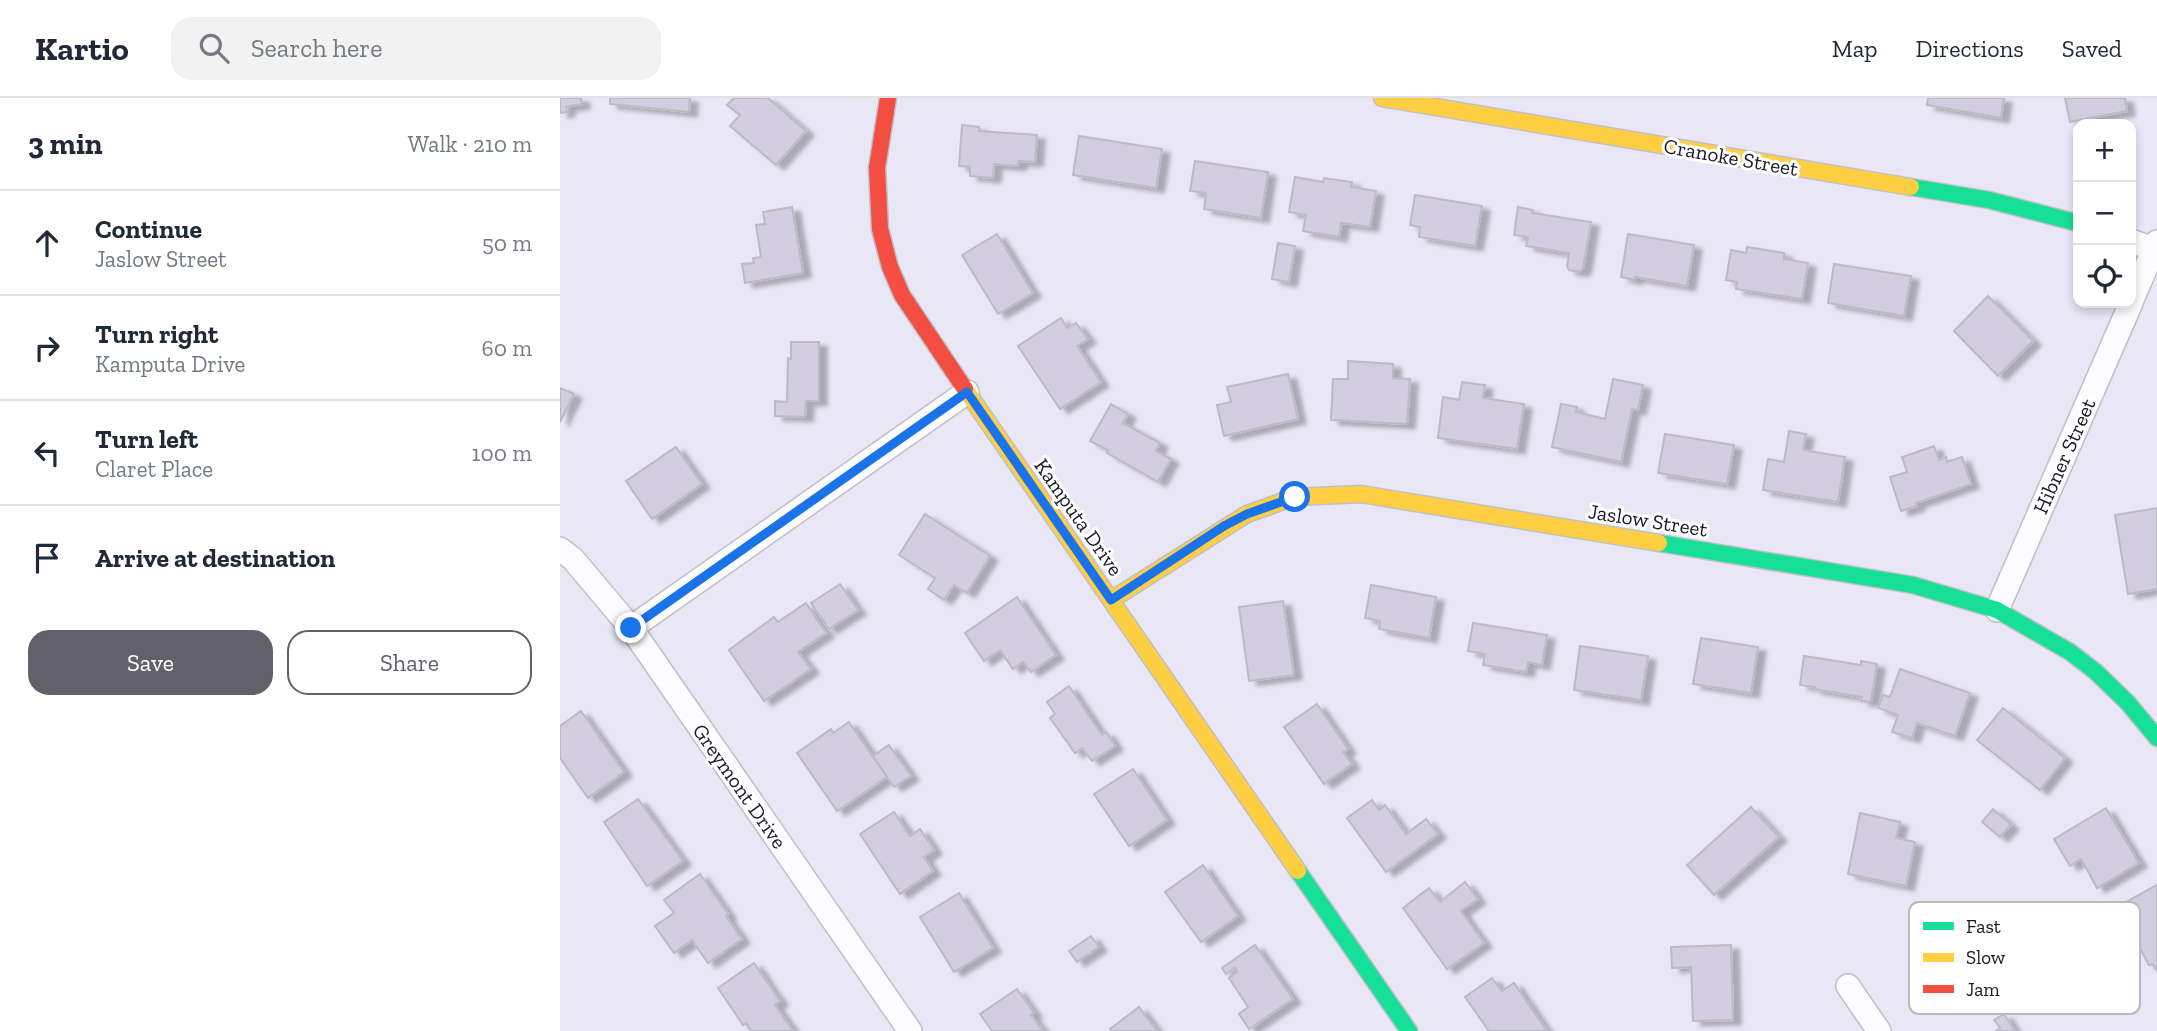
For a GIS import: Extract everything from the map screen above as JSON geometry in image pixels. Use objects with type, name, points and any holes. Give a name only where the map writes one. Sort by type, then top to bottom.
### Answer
[{"type":"street","name":"Kamputa Drive","points":[[888,98],[877,168],[880,229],[890,267],[902,295],[1409,1031]]},
{"type":"street","name":"Cranoke Street","points":[[1382,98],[1989,200],[2073,222]]},
{"type":"street","points":[[2136,242],[2156,247]]},
{"type":"street","name":"Hibner Street","points":[[2136,291],[2156,247]]},
{"type":"street","name":"Hibner Street","points":[[1997,610],[2128,308]]},
{"type":"street","points":[[631,628],[967,392]]},
{"type":"street","name":"Jaslow Street","points":[[1111,600],[1247,514],[1295,497],[1361,494],[1913,585],[1997,610],[2070,652],[2087,665],[2129,703],[2157,738]]},
{"type":"street","name":"Greymont Drive","points":[[560,549],[573,559],[631,628],[910,1031]]},
{"type":"street","points":[[1848,986],[1879,1031]]},
{"type":"building","points":[[560,98],[581,98],[582,104],[566,107],[567,112],[560,113]]},
{"type":"building","points":[[610,98],[690,98],[689,112],[610,104]]},
{"type":"building","points":[[734,98],[768,98],[806,131],[776,165],[730,126],[740,115],[727,105]]},
{"type":"building","points":[[1928,98],[2004,98],[2001,118],[1927,105]]},
{"type":"building","points":[[2065,98],[2125,98],[2127,111],[2073,119],[2070,122]]},
{"type":"building","points":[[962,125],[979,127],[979,131],[1037,135],[1035,162],[1019,161],[1018,166],[994,164],[993,178],[970,176],[970,167],[959,166]]},
{"type":"building","points":[[1079,136],[1162,149],[1156,188],[1073,175]]},
{"type":"building","points":[[1195,161],[1268,172],[1261,218],[1204,209],[1206,193],[1190,191]]},
{"type":"building","points":[[1295,177],[1323,182],[1324,178],[1352,182],[1351,187],[1376,191],[1370,227],[1341,223],[1339,237],[1303,231],[1306,215],[1289,212]]},
{"type":"building","points":[[1415,195],[1482,206],[1475,246],[1419,237],[1420,227],[1410,225]]},
{"type":"building","points":[[792,207],[803,273],[745,283],[742,264],[754,263],[753,258],[761,257],[756,225],[765,224],[763,212]]},
{"type":"building","points":[[1518,207],[1533,210],[1532,213],[1591,222],[1583,269],[1579,272],[1569,270],[1569,253],[1526,246],[1528,237],[1514,235]]},
{"type":"building","points":[[997,234],[1033,293],[998,314],[962,255]]},
{"type":"building","points":[[1628,234],[1694,245],[1687,286],[1621,277]]},
{"type":"building","points":[[1278,243],[1295,246],[1289,282],[1272,279]]},
{"type":"building","points":[[1747,247],[1784,253],[1784,259],[1808,263],[1802,299],[1736,289],[1737,282],[1726,280],[1731,250],[1746,253]]},
{"type":"building","points":[[1834,264],[1911,276],[1904,316],[1828,303]]},
{"type":"building","points":[[1988,296],[2033,341],[1998,376],[1954,331]]},
{"type":"building","points":[[1061,318],[1067,328],[1076,323],[1088,339],[1077,346],[1101,382],[1060,409],[1018,346]]},
{"type":"building","points":[[791,342],[819,342],[819,401],[806,401],[805,417],[775,416],[775,401],[787,402]]},
{"type":"building","points":[[1348,361],[1393,364],[1393,378],[1410,379],[1407,424],[1331,420],[1333,379],[1348,379]]},
{"type":"building","points":[[1288,374],[1298,419],[1224,436],[1217,405],[1231,402],[1227,387]]},
{"type":"building","points":[[1613,379],[1643,385],[1638,410],[1632,409],[1621,462],[1552,447],[1561,404],[1577,407],[1576,412],[1605,419]]},
{"type":"building","points":[[1462,382],[1485,385],[1483,398],[1524,404],[1517,449],[1438,438],[1443,397],[1459,400]]},
{"type":"building","points":[[560,388],[574,394],[560,422]]},
{"type":"building","points":[[1111,404],[1128,414],[1123,423],[1160,443],[1156,451],[1171,459],[1158,482],[1090,441]]},
{"type":"building","points":[[1789,431],[1806,434],[1803,450],[1845,457],[1838,502],[1763,490],[1768,459],[1784,462]]},
{"type":"building","points":[[1665,434],[1734,445],[1727,484],[1658,473]]},
{"type":"building","points":[[1934,446],[1939,460],[1946,457],[1947,462],[1962,457],[1971,484],[1901,511],[1890,477],[1907,472],[1902,457]]},
{"type":"building","points":[[676,447],[702,484],[652,519],[626,481]]},
{"type":"building","points":[[2157,508],[2157,589],[2128,594],[2115,515]]},
{"type":"building","points":[[925,514],[990,556],[967,593],[954,585],[944,600],[928,589],[935,578],[899,555]]},
{"type":"building","points":[[840,584],[858,610],[829,629],[811,603]]},
{"type":"building","points":[[1371,585],[1436,597],[1429,638],[1379,629],[1380,621],[1365,618]]},
{"type":"building","points":[[1017,597],[1056,655],[1031,672],[1023,662],[1013,669],[1000,650],[984,661],[965,633]]},
{"type":"building","points":[[1283,601],[1294,675],[1249,681],[1239,607]]},
{"type":"building","points":[[806,603],[826,633],[798,652],[811,669],[764,701],[729,650],[774,617],[778,622]]},
{"type":"building","points":[[1473,623],[1547,635],[1542,665],[1528,662],[1526,672],[1483,665],[1485,654],[1468,651]]},
{"type":"building","points":[[1701,638],[1758,647],[1751,693],[1693,684]]},
{"type":"building","points":[[1580,646],[1648,656],[1641,700],[1574,690]]},
{"type":"building","points":[[1804,656],[1861,665],[1861,661],[1877,664],[1871,702],[1861,701],[1862,697],[1800,685]]},
{"type":"building","points":[[1900,669],[1970,693],[1955,736],[1917,723],[1912,738],[1892,732],[1898,715],[1878,708],[1883,695],[1890,697]]},
{"type":"building","points":[[1069,686],[1102,735],[1106,732],[1115,746],[1092,761],[1082,748],[1075,753],[1050,718],[1055,714],[1047,702]]},
{"type":"building","points":[[1317,704],[1348,749],[1343,752],[1352,764],[1324,784],[1284,727]]},
{"type":"building","points":[[2003,708],[2065,758],[2040,790],[1977,740]]},
{"type":"building","points":[[581,711],[624,772],[588,798],[560,758],[560,726]]},
{"type":"building","points":[[849,722],[887,777],[837,811],[797,753],[831,729],[833,733]]},
{"type":"building","points":[[889,745],[911,776],[894,787],[873,756]]},
{"type":"building","points":[[1133,769],[1167,820],[1129,846],[1094,794]]},
{"type":"building","points":[[638,799],[683,861],[647,886],[604,822]]},
{"type":"building","points":[[1372,800],[1379,810],[1385,805],[1406,834],[1426,819],[1438,834],[1386,872],[1347,818]]},
{"type":"building","points":[[1751,807],[1779,837],[1714,895],[1687,865]]},
{"type":"building","points":[[2106,808],[2139,863],[2097,888],[2081,859],[2070,866],[2054,839]]},
{"type":"building","points":[[1993,809],[2011,825],[2000,837],[1982,822]]},
{"type":"building","points":[[894,812],[910,836],[920,829],[934,850],[924,857],[933,871],[900,894],[860,834]]},
{"type":"building","points":[[1860,813],[1900,822],[1896,838],[1915,842],[1906,886],[1848,874]]},
{"type":"building","points":[[1203,865],[1238,916],[1201,942],[1165,892]]},
{"type":"building","points":[[700,874],[742,939],[708,963],[692,940],[674,953],[655,926],[674,913],[664,900]]},
{"type":"building","points":[[1465,882],[1478,899],[1461,911],[1484,943],[1447,969],[1403,908],[1429,888],[1440,902]]},
{"type":"building","points":[[2157,885],[2157,971],[2153,964],[2149,965],[2140,948],[2140,902],[2126,902]]},
{"type":"building","points":[[959,893],[993,948],[954,972],[920,917]]},
{"type":"building","points":[[1091,936],[1099,947],[1077,962],[1069,951]]},
{"type":"building","points":[[1255,945],[1293,999],[1249,1029],[1239,1014],[1248,1007],[1229,978],[1237,972],[1235,968],[1226,974],[1222,968]]},
{"type":"building","points":[[1731,945],[1733,1020],[1693,1021],[1691,967],[1672,968],[1671,947]]},
{"type":"building","points":[[754,963],[780,1001],[775,1005],[793,1031],[751,1031],[746,1023],[743,1025],[718,988]]},
{"type":"building","points":[[1492,978],[1502,991],[1514,983],[1547,1031],[1489,1031],[1465,997]]},
{"type":"building","points":[[1017,989],[1043,1031],[992,1031],[980,1014]]},
{"type":"building","points":[[1139,1007],[1157,1031],[1111,1031],[1110,1029]]},
{"type":"building","points":[[2004,1014],[2015,1031],[1996,1031],[2000,1028],[1994,1020]]},
{"type":"traffic: fast","points":[[1911,187],[1989,200],[2073,222]]},
{"type":"traffic: fast","points":[[1659,543],[1913,585],[1997,610],[2070,652],[2096,672],[2128,703],[2157,738]]},
{"type":"traffic: fast","points":[[1298,871],[1409,1031]]},
{"type":"traffic: slow","points":[[1382,98],[1911,187]]},
{"type":"traffic: slow","points":[[965,389],[1298,871]]},
{"type":"traffic: slow","points":[[1111,600],[1247,514],[1295,497],[1361,494],[1659,543]]},
{"type":"traffic: jam","points":[[888,98],[877,168],[880,229],[890,267],[902,295],[965,389]]},
{"type":"route","points":[[631,628],[967,392],[1111,600],[1224,526],[1247,514],[1295,497]]}]
